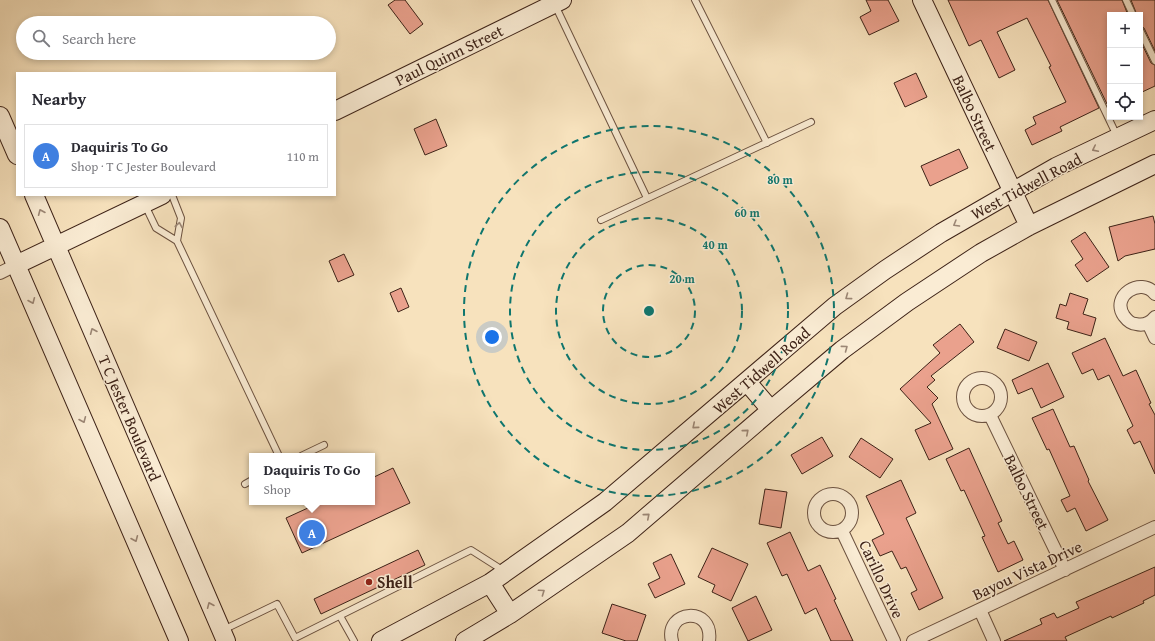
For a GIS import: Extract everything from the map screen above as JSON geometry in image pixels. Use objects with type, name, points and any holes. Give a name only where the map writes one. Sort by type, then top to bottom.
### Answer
[{"type":"main road","name":"Balbo Street","points":[[922,0],[1029,226]]},
{"type":"main road","name":"Paul Quinn Street","points":[[336,110],[558,2]]},
{"type":"main road","points":[[0,116],[16,153]]},
{"type":"main road","name":"West Tidwell Road","points":[[381,641],[490,583],[605,502],[835,306],[885,270],[941,233],[1056,167],[1155,120]]},
{"type":"main road","points":[[465,641],[510,614],[628,533],[842,350],[907,302],[981,252],[1029,226],[1155,164]]},
{"type":"main road","name":"T C Jester Boulevard","points":[[34,196],[224,636]]},
{"type":"main road","points":[[16,265],[160,196]]},
{"type":"main road","points":[[0,228],[179,641]]},
{"type":"main road","points":[[747,382],[771,410]]},
{"type":"main road","points":[[490,583],[510,614]]},
{"type":"street","points":[[0,273],[16,265]]},
{"type":"street","points":[[1155,294],[1153,291],[1146,288],[1138,286],[1131,288],[1125,293],[1121,300],[1120,307],[1122,314],[1133,324],[1141,325],[1152,320],[1155,338]]},
{"type":"street","name":"Balbo Street","points":[[990,415],[1065,570]]},
{"type":"street","name":"Bayou Vista Drive","points":[[913,641],[1155,527]]},
{"type":"street","name":"Carillo Drive","points":[[842,531],[894,641]]},
{"type":"street","points":[[980,610],[994,641]]},
{"type":"street","points":[[672,641],[670,636],[672,628],[676,622],[682,617],[689,616],[704,620],[710,634],[709,641]]},
{"type":"lane","points":[[695,0],[767,143]]},
{"type":"lane","points":[[1052,0],[1118,138]]},
{"type":"lane","points":[[1126,0],[1132,12]]},
{"type":"lane","points":[[558,2],[647,198]]},
{"type":"lane","points":[[1143,36],[1155,61]]},
{"type":"lane","points":[[601,220],[812,122]]},
{"type":"lane","points":[[172,196],[181,218],[177,241]]},
{"type":"lane","points":[[144,204],[156,228],[177,241],[278,453]]},
{"type":"lane","points":[[307,453],[324,445]]},
{"type":"lane","points":[[245,484],[249,482]]},
{"type":"lane","points":[[224,636],[277,604],[295,638],[471,550],[505,572]]},
{"type":"lane","points":[[340,616],[354,641]]},
{"type":"building","points":[[395,0],[405,0],[423,24],[410,34],[388,5]]},
{"type":"building","points":[[866,0],[888,0],[899,21],[869,35],[860,17],[871,11]]},
{"type":"building","points":[[948,0],[1048,0],[1099,108],[1060,127],[1062,131],[1032,145],[1025,130],[1036,124],[1033,117],[1066,102],[1049,67],[1051,66],[1027,18],[997,32],[1015,70],[999,78],[981,40],[969,46]]},
{"type":"building","points":[[1057,0],[1122,0],[1127,12],[1107,12],[1107,104]]},
{"type":"building","points":[[1131,0],[1155,0],[1155,51],[1143,28],[1143,12],[1136,12]]},
{"type":"building","points":[[1143,46],[1151,63],[1155,65],[1155,86],[1143,92]]},
{"type":"building","points":[[916,73],[927,97],[905,107],[894,83]]},
{"type":"building","points":[[436,119],[447,146],[425,155],[414,129]]},
{"type":"building","points":[[959,149],[968,168],[930,186],[921,166]]},
{"type":"building","points":[[1153,216],[1155,224],[1155,249],[1125,256],[1118,261],[1109,227]]},
{"type":"building","points":[[1085,232],[1109,267],[1087,282],[1075,265],[1083,259],[1071,241]]},
{"type":"building","points":[[344,254],[354,275],[338,282],[329,261]]},
{"type":"building","points":[[401,288],[409,307],[398,312],[390,293]]},
{"type":"building","points":[[1070,293],[1088,299],[1083,314],[1096,318],[1091,336],[1067,329],[1069,322],[1056,318],[1060,304],[1066,306]]},
{"type":"building","points":[[960,324],[974,342],[931,376],[935,380],[927,387],[938,398],[932,404],[953,449],[929,460],[915,430],[931,423],[900,389],[940,353],[933,345]]},
{"type":"building","points":[[1005,329],[1037,342],[1029,361],[997,348]]},
{"type":"building","points":[[1105,338],[1123,376],[1136,370],[1151,403],[1149,404],[1155,415],[1155,474],[1140,441],[1134,444],[1127,430],[1133,426],[1109,375],[1098,380],[1093,369],[1082,374],[1072,353]]},
{"type":"building","points":[[1048,363],[1064,397],[1041,408],[1032,388],[1018,394],[1012,380]]},
{"type":"building","points":[[1053,409],[1070,447],[1074,446],[1089,480],[1088,481],[1108,520],[1086,531],[1075,508],[1067,512],[1061,500],[1070,496],[1049,449],[1047,450],[1032,418]]},
{"type":"building","points":[[822,437],[833,456],[802,474],[791,455]]},
{"type":"building","points":[[861,438],[893,459],[880,478],[849,457]]},
{"type":"building","points":[[969,448],[1002,521],[998,523],[1008,544],[1014,541],[1023,560],[998,572],[982,537],[985,536],[964,490],[961,491],[946,459]]},
{"type":"building","points":[[393,468],[410,503],[302,553],[286,518],[314,505],[375,505],[375,477]]},
{"type":"building","points":[[901,480],[916,513],[906,518],[943,598],[919,610],[911,593],[917,590],[906,567],[901,569],[892,551],[880,556],[872,540],[884,534],[866,496]]},
{"type":"building","points":[[765,489],[787,492],[781,528],[759,524]]},
{"type":"building","points":[[790,532],[808,571],[820,565],[853,641],[831,641],[816,608],[805,614],[787,574],[782,576],[767,543]]},
{"type":"building","points":[[712,548],[748,564],[731,601],[712,592],[715,585],[698,577]]},
{"type":"building","name":"Shell","points":[[418,550],[425,565],[321,614],[314,599]]},
{"type":"building","points":[[671,554],[685,584],[655,598],[648,584],[660,578],[653,563]]},
{"type":"building","points":[[1155,567],[1155,595],[1143,601],[1144,603],[1112,618],[1111,616],[1065,637],[1067,641],[1004,641],[1042,624],[1040,619],[1054,613],[1057,618],[1079,608],[1076,602]]},
{"type":"building","points":[[756,596],[772,630],[748,641],[732,608]]},
{"type":"building","points":[[612,604],[646,615],[637,641],[626,641],[602,633]]},
{"type":"place","name":"Daquiris To Go","points":[[312,533]]},
{"type":"place","name":"Shell","points":[[369,582]]}]
